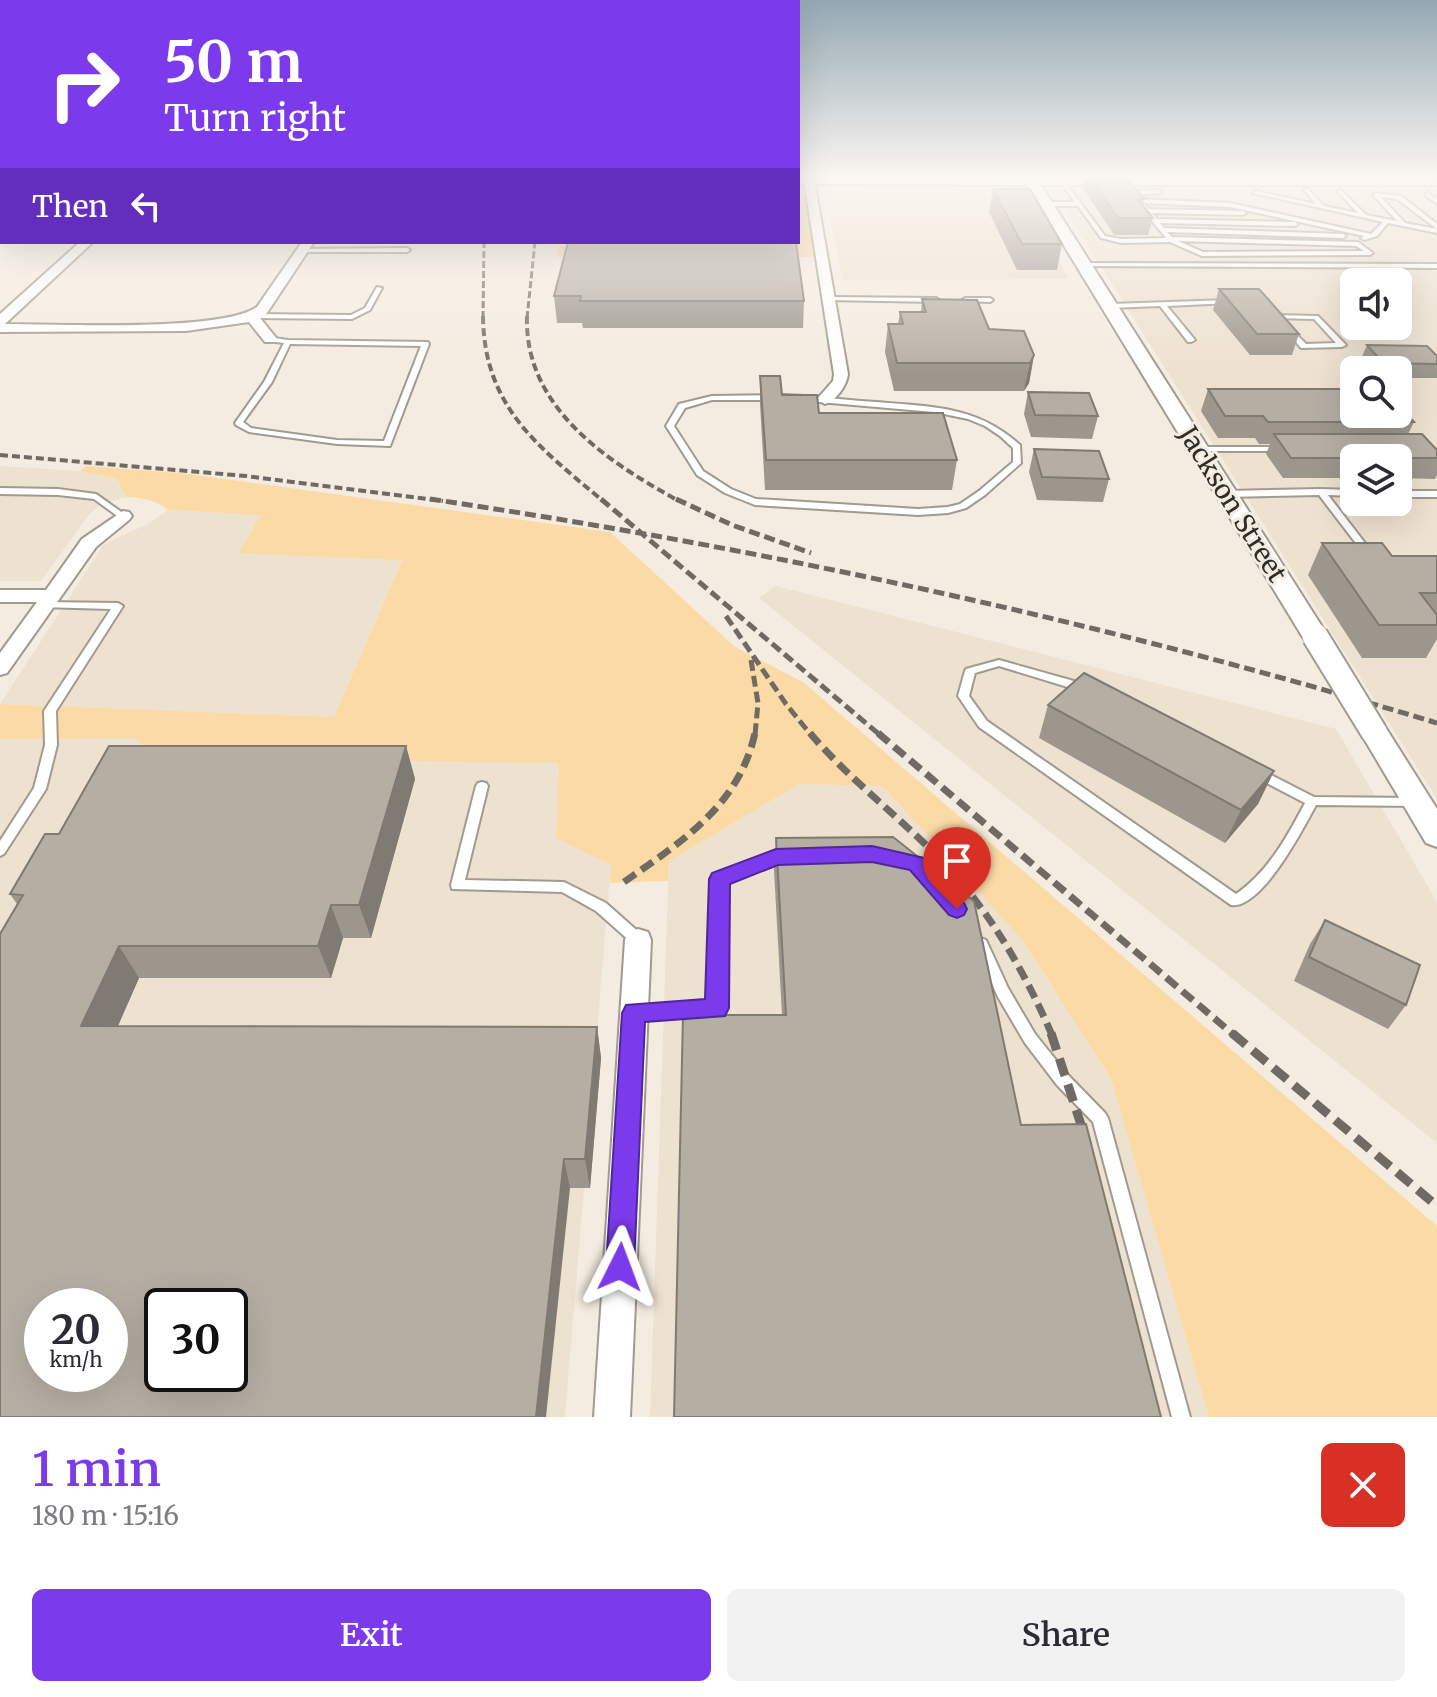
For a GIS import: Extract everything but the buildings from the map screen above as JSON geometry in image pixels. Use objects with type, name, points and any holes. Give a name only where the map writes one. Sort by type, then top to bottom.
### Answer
[{"type":"street","points":[[816,240],[841,374],[840,382],[825,399]]},
{"type":"street","name":"Jackson Street","points":[[1069,240],[1437,835]]},
{"type":"street","points":[[0,321],[85,244]]},
{"type":"street","points":[[0,328],[186,327],[253,317],[262,310],[305,246]]},
{"type":"street","points":[[253,317],[270,339]]},
{"type":"street","points":[[0,668],[89,543],[123,516]]},
{"type":"street","points":[[0,596],[47,601]]},
{"type":"street","points":[[612,1417],[638,940]]},
{"type":"lane","points":[[1171,240],[1202,254],[1369,255],[1358,241],[1343,240]]},
{"type":"lane","points":[[1195,240],[1358,241]]},
{"type":"lane","points":[[305,246],[407,250]]},
{"type":"lane","points":[[1084,265],[1437,266]]},
{"type":"lane","points":[[253,317],[352,317],[368,309],[379,288]]},
{"type":"lane","points":[[829,299],[942,300]]},
{"type":"lane","points":[[958,300],[990,300]]},
{"type":"lane","points":[[1110,306],[1245,303]]},
{"type":"lane","points":[[1163,306],[1191,340]]},
{"type":"lane","points":[[1270,310],[1304,346],[1342,345],[1316,317],[1277,317]]},
{"type":"lane","points":[[270,339],[288,342],[425,344],[387,444],[337,442],[249,430],[239,423],[268,382],[288,342]]},
{"type":"lane","points":[[712,398],[825,399],[928,407],[971,417],[1004,432],[1017,447],[1017,463],[963,506],[948,510],[918,512],[755,502],[728,491],[700,473],[670,426],[682,406],[712,398]]},
{"type":"lane","points":[[1198,449],[1293,449]]},
{"type":"lane","points":[[0,491],[58,492],[96,497],[123,516]]},
{"type":"lane","points":[[1321,492],[1377,565]]},
{"type":"lane","points":[[1226,494],[1340,493]]},
{"type":"lane","points":[[1412,494],[1437,494]]},
{"type":"lane","points":[[0,851],[40,789],[51,745],[50,711],[118,606],[47,601]]},
{"type":"lane","points":[[1100,695],[1048,676],[999,663],[970,671],[963,696],[983,724],[1236,901],[1255,890],[1297,831],[1312,801]]},
{"type":"lane","points":[[1247,768],[1312,801],[1416,802]]},
{"type":"lane","points":[[482,786],[457,885],[564,887],[601,907],[638,940]]},
{"type":"lane","points":[[634,1013],[717,1008],[719,879],[776,857],[808,856]]},
{"type":"lane","points":[[977,932],[998,988],[1025,1034],[1076,1097],[1100,1118],[1181,1417]]},
{"type":"shaded area","points":[[800,240],[819,240],[822,257],[558,257],[558,247],[800,244]]},
{"type":"shaded area","points":[[835,240],[1047,240],[1069,279],[843,280]]},
{"type":"shaded area","points":[[1084,240],[1437,240],[1437,799]]},
{"type":"shaded area","points":[[0,466],[80,471],[117,479],[126,497],[99,505],[41,581],[0,581]]},
{"type":"shaded area","points":[[86,466],[181,473],[610,532],[735,647],[803,682],[1437,1226],[1437,1417],[1209,1417],[1111,1079],[1024,942],[883,786],[799,784],[669,861],[668,881],[610,883],[611,865],[556,838],[559,763],[153,758],[136,738],[0,739],[0,704],[334,717],[402,560],[239,553],[261,515],[168,510],[153,501],[126,497],[117,479],[80,471]]},
{"type":"shaded area","points":[[168,510],[262,515],[240,553],[402,559],[334,717],[0,704],[104,544],[148,524]]},
{"type":"shaded area","points":[[776,586],[1336,729],[1437,902],[1437,1143],[759,598]]},
{"type":"shaded area","points":[[136,738],[154,758],[559,763],[556,838],[611,865],[565,1417],[0,1417],[0,739]]},
{"type":"shaded area","points":[[799,784],[883,786],[1024,942],[1111,1079],[1209,1417],[650,1417],[669,861]]},
{"type":"railway","points":[[483,316],[484,244]]},
{"type":"railway","points":[[527,317],[535,244]]},
{"type":"railway","points":[[483,316],[493,376],[519,423],[557,462],[603,501]]},
{"type":"railway","points":[[527,317],[530,349],[540,378],[555,405],[599,450],[679,501]]},
{"type":"railway","points":[[0,455],[246,476],[442,501]]},
{"type":"railway","points":[[430,499],[442,501]]},
{"type":"railway","points":[[601,499],[642,533]]},
{"type":"railway","points":[[676,499],[732,525],[811,553]]},
{"type":"railway","points":[[442,501],[642,533]]},
{"type":"railway","points":[[642,533],[938,592],[1063,621],[1312,686],[1437,723]]},
{"type":"railway","points":[[642,533],[880,735]]},
{"type":"railway","points":[[726,616],[811,735]]},
{"type":"railway","points":[[751,660],[758,703],[755,735]]},
{"type":"railway","points":[[624,882],[686,837],[722,802],[747,759],[755,733]]},
{"type":"railway","points":[[810,733],[937,856],[972,896],[1003,940],[1052,1035]]},
{"type":"railway","points":[[878,733],[1234,1035]]},
{"type":"railway","points":[[1051,1033],[1088,1146]]},
{"type":"railway","points":[[1232,1033],[1437,1206]]},
{"type":"route","points":[[620,1267],[634,1013],[717,1008],[719,879],[776,857],[872,854],[917,863],[957,909]]}]
